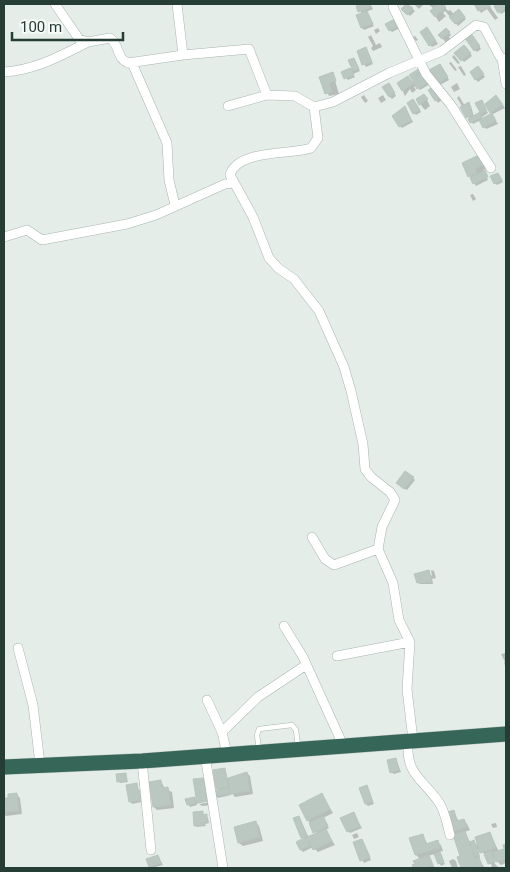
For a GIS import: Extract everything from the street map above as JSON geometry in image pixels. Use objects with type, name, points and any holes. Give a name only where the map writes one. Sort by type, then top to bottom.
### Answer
[{"type":"highway","points":[[4,767],[142,761],[506,734]]},
{"type":"street","points":[[55,4],[75,36],[88,42]]},
{"type":"street","points":[[177,4],[183,55]]},
{"type":"street","points":[[393,7],[419,61],[471,135],[491,168]]},
{"type":"street","points":[[228,106],[267,95],[295,96],[314,107],[333,102],[389,73],[442,51],[479,24],[484,27],[504,59],[506,84]]},
{"type":"street","points":[[4,72],[41,65],[60,58],[88,42],[110,38],[117,45],[122,60],[132,63],[183,55],[248,49],[267,95]]},
{"type":"street","points":[[132,63],[167,143],[169,180],[175,205]]},
{"type":"street","points":[[314,107],[318,138],[312,148],[270,153],[239,162],[231,170],[230,178],[253,217],[269,258],[278,268],[294,278],[312,299],[344,367],[359,426],[365,469],[371,477],[390,492],[395,500],[382,527],[378,549],[393,583],[399,620],[410,642],[407,689],[411,740],[408,762],[411,769],[439,801],[450,835]]},
{"type":"street","points":[[4,237],[27,230],[38,239],[48,240],[127,224],[156,215],[175,205],[233,183]]},
{"type":"street","points":[[312,537],[325,559],[334,565],[378,549]]},
{"type":"street","points":[[284,626],[306,665],[343,745]]},
{"type":"street","points":[[337,656],[410,642]]},
{"type":"street","points":[[18,648],[33,705],[40,764]]},
{"type":"street","points":[[222,732],[258,697],[306,665]]},
{"type":"street","points":[[208,700],[222,732],[227,754]]},
{"type":"street","points":[[205,755],[223,868]]},
{"type":"street","points":[[142,761],[151,850]]},
{"type":"lane","points":[[259,751],[257,735],[259,729],[292,725],[296,730],[298,748]]},
{"type":"building","points":[[370,4],[371,7],[358,12],[356,6]]},
{"type":"building","points":[[406,4],[413,8],[407,15],[401,9]]},
{"type":"building","points":[[438,4],[443,4],[446,7],[435,17],[430,11]]},
{"type":"building","points":[[474,4],[488,4],[491,7],[478,11]]},
{"type":"building","points":[[506,4],[506,8],[498,13],[494,6]]},
{"type":"building","points":[[459,9],[465,17],[455,24],[449,17]]},
{"type":"building","points":[[367,11],[373,24],[361,28],[356,15]]},
{"type":"building","points":[[397,18],[400,25],[389,31],[385,24]]},
{"type":"building","points":[[427,27],[436,41],[429,46],[420,32]]},
{"type":"building","points":[[446,28],[450,32],[442,39],[438,35]]},
{"type":"building","points":[[470,32],[480,46],[474,51],[464,37]]},
{"type":"building","points":[[464,45],[471,53],[461,61],[454,53]]},
{"type":"building","points":[[366,47],[372,62],[362,65],[357,51]]},
{"type":"building","points":[[354,58],[359,69],[353,71],[348,60]]},
{"type":"building","points":[[440,64],[448,77],[437,84],[429,70]]},
{"type":"building","points":[[478,66],[484,74],[475,80],[470,72]]},
{"type":"building","points":[[350,68],[354,75],[344,79],[341,72]]},
{"type":"building","points":[[420,68],[422,71],[415,75],[419,81],[415,84],[409,75]]},
{"type":"building","points":[[423,71],[429,82],[417,89],[414,84],[419,81],[416,76]]},
{"type":"building","points":[[333,72],[336,81],[329,83],[332,92],[325,94],[319,77]]},
{"type":"building","points":[[408,76],[413,84],[402,91],[397,83]]},
{"type":"building","points":[[389,83],[395,93],[389,97],[382,87]]},
{"type":"building","points":[[435,86],[442,97],[435,101],[428,90]]},
{"type":"building","points":[[424,94],[428,99],[419,105],[416,99]]},
{"type":"building","points":[[496,95],[503,105],[490,113],[485,104]]},
{"type":"building","points":[[413,99],[420,110],[413,114],[407,103]]},
{"type":"building","points":[[482,100],[487,111],[481,114],[475,103]]},
{"type":"building","points":[[469,102],[472,115],[466,118],[460,107]]},
{"type":"building","points":[[405,106],[411,120],[399,127],[392,116]]},
{"type":"building","points":[[480,112],[482,117],[470,123],[468,119]]},
{"type":"building","points":[[492,113],[496,121],[483,128],[479,120]]},
{"type":"building","points":[[479,155],[483,165],[475,169],[477,173],[468,177],[462,163]]},
{"type":"building","points":[[485,170],[488,177],[473,184],[470,178]]},
{"type":"building","points":[[498,173],[502,180],[494,184],[490,176]]},
{"type":"building","points":[[405,471],[414,477],[404,489],[396,483]]},
{"type":"building","points":[[429,570],[432,582],[417,583],[414,574]]},
{"type":"building","points":[[396,758],[399,770],[390,773],[387,760]]},
{"type":"building","points":[[225,768],[228,787],[216,789],[213,770]]},
{"type":"building","points":[[247,772],[250,791],[230,794],[228,778]]},
{"type":"building","points":[[126,773],[127,780],[117,782],[116,774]]},
{"type":"building","points":[[203,778],[209,801],[197,803],[193,779]]},
{"type":"building","points":[[161,780],[162,788],[168,787],[171,805],[153,807],[149,782]]},
{"type":"building","points":[[137,783],[138,791],[143,790],[144,800],[129,802],[126,785]]},
{"type":"building","points":[[367,785],[373,802],[365,804],[359,788]]},
{"type":"building","points":[[229,788],[230,794],[214,796],[213,791]]},
{"type":"building","points":[[17,793],[19,811],[4,812],[4,798],[8,798],[8,794]]},
{"type":"building","points":[[322,793],[330,809],[307,821],[299,805]]},
{"type":"building","points":[[195,797],[196,803],[187,805],[185,799]]},
{"type":"building","points":[[454,810],[457,821],[464,819],[467,827],[451,832],[445,813]]},
{"type":"building","points":[[203,811],[203,815],[207,814],[207,822],[204,822],[204,825],[194,826],[193,812]]},
{"type":"building","points":[[354,812],[360,826],[347,832],[340,818]]},
{"type":"building","points":[[299,816],[307,836],[301,838],[293,818]]},
{"type":"building","points":[[323,816],[328,826],[313,833],[309,823]]},
{"type":"building","points":[[256,821],[260,837],[238,843],[234,827]]},
{"type":"building","points":[[326,829],[332,841],[313,850],[307,837]]},
{"type":"building","points":[[465,831],[475,859],[479,857],[482,866],[461,868],[457,857],[460,856],[453,835]]},
{"type":"building","points":[[490,832],[496,848],[480,853],[475,837]]},
{"type":"building","points":[[423,834],[426,844],[438,840],[440,848],[415,855],[409,838]]},
{"type":"building","points":[[306,837],[310,846],[300,850],[296,842]]},
{"type":"building","points":[[362,839],[370,857],[360,861],[353,842]]},
{"type":"building","points":[[474,840],[479,855],[475,856],[470,842]]},
{"type":"building","points":[[506,844],[506,859],[496,862],[493,852],[504,849],[503,845]]},
{"type":"building","points":[[491,851],[495,862],[488,864],[484,854]]},
{"type":"building","points":[[440,852],[444,862],[438,864],[434,854]]},
{"type":"building","points":[[158,855],[161,863],[149,867],[146,859]]},
{"type":"building","points":[[429,855],[433,865],[413,868],[412,865],[415,864],[413,861]]}]
